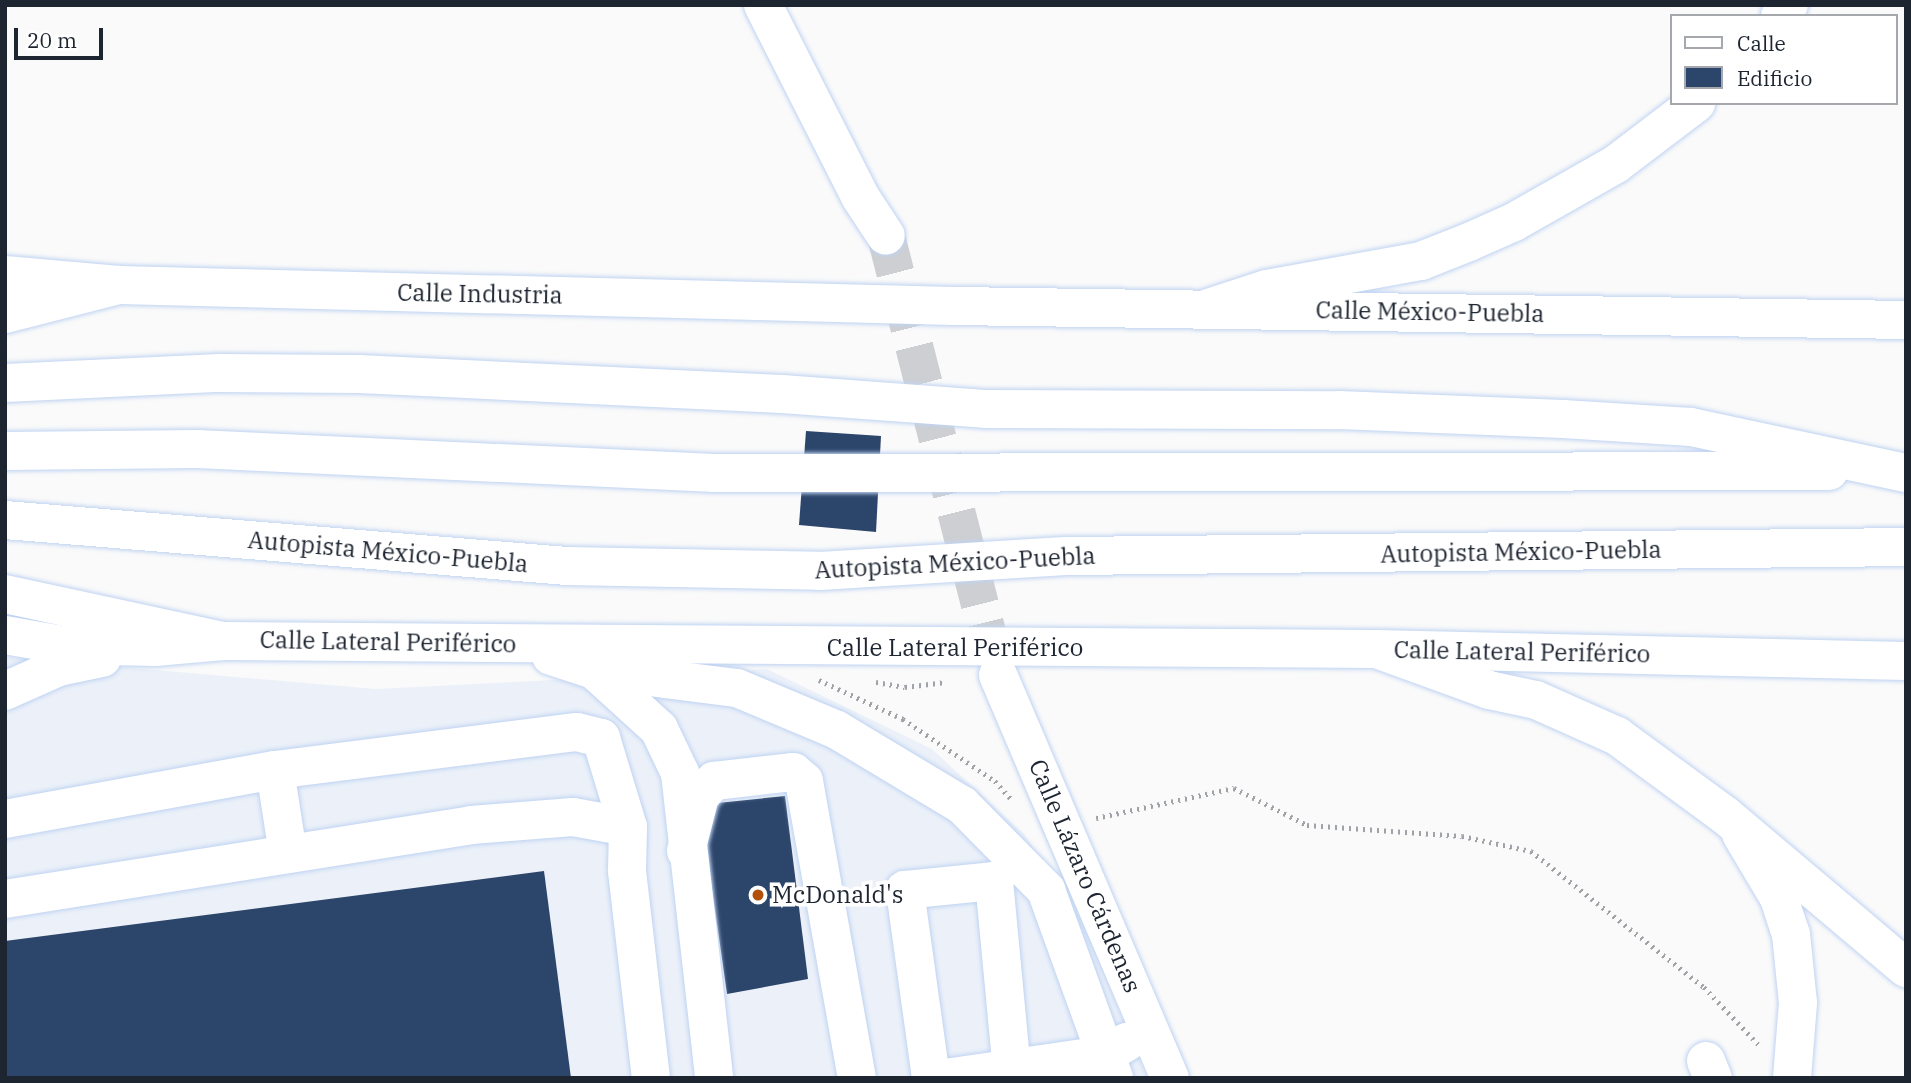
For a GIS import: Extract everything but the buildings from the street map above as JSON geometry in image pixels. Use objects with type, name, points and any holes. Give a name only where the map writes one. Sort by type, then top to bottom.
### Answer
[{"type":"main road","points":[[762,5],[861,198],[886,236]]},
{"type":"main road","points":[[1208,308],[1268,289],[1421,261],[1469,242],[1514,222],[1616,164],[1693,105]]},
{"type":"main road","name":"Calle Industria","points":[[5,275],[119,285],[954,306]]},
{"type":"main road","points":[[5,314],[119,285]]},
{"type":"main road","name":"Calle México-Puebla","points":[[954,306],[1906,320]]},
{"type":"main road","points":[[5,383],[220,373],[359,374],[782,394],[984,409],[1497,415],[1691,427],[1892,471]]},
{"type":"main road","points":[[5,451],[197,449],[741,473],[1731,474],[1892,471]]},
{"type":"main road","name":"Autopista México-Puebla","points":[[5,520],[567,566],[820,571],[1067,556],[1906,547]]},
{"type":"main road","points":[[5,594],[223,641]]},
{"type":"main road","name":"Calle Lateral Periférico","points":[[5,635],[62,645],[155,647],[223,641],[1377,649],[1906,661]]},
{"type":"main road","points":[[516,644],[594,670],[737,688],[837,730],[962,806],[1046,890],[1110,1066]]},
{"type":"main road","points":[[5,691],[59,667],[155,647]]},
{"type":"main road","points":[[1377,649],[1489,690],[1536,700],[1617,736],[1726,816],[1906,968]]},
{"type":"main road","points":[[594,670],[659,729],[680,773],[686,851],[714,1078]]},
{"type":"main road","name":"Calle Lázaro Cárdenas","points":[[998,675],[1170,1078]]},
{"type":"main road","points":[[5,819],[275,770],[577,732],[601,738],[628,827],[627,872],[651,1078]]},
{"type":"main road","points":[[275,770],[288,854]]},
{"type":"main road","points":[[686,851],[700,796],[714,781],[793,772],[804,781],[858,1078]]},
{"type":"main road","points":[[1726,816],[1764,869],[1791,933],[1798,1003],[1779,1065]]},
{"type":"main road","points":[[5,899],[484,824],[573,817],[628,827]]},
{"type":"main road","points":[[931,1078],[905,890],[994,881],[995,1074]]},
{"type":"main road","points":[[945,1078],[1110,1066],[1150,1029]]},
{"type":"path","points":[[808,676],[903,719],[995,781],[1017,806]]},
{"type":"path","points":[[1063,825],[1234,788],[1307,825],[1462,836],[1531,851],[1704,987],[1779,1065]]},
{"type":"shaded area","points":[[5,657],[376,689],[767,669],[932,749],[1024,834],[1081,918],[1147,1078],[5,1078]]},
{"type":"tunnel","points":[[886,236],[998,675]]},
{"type":"place","name":"McDonald's","points":[[758,895]]}]
